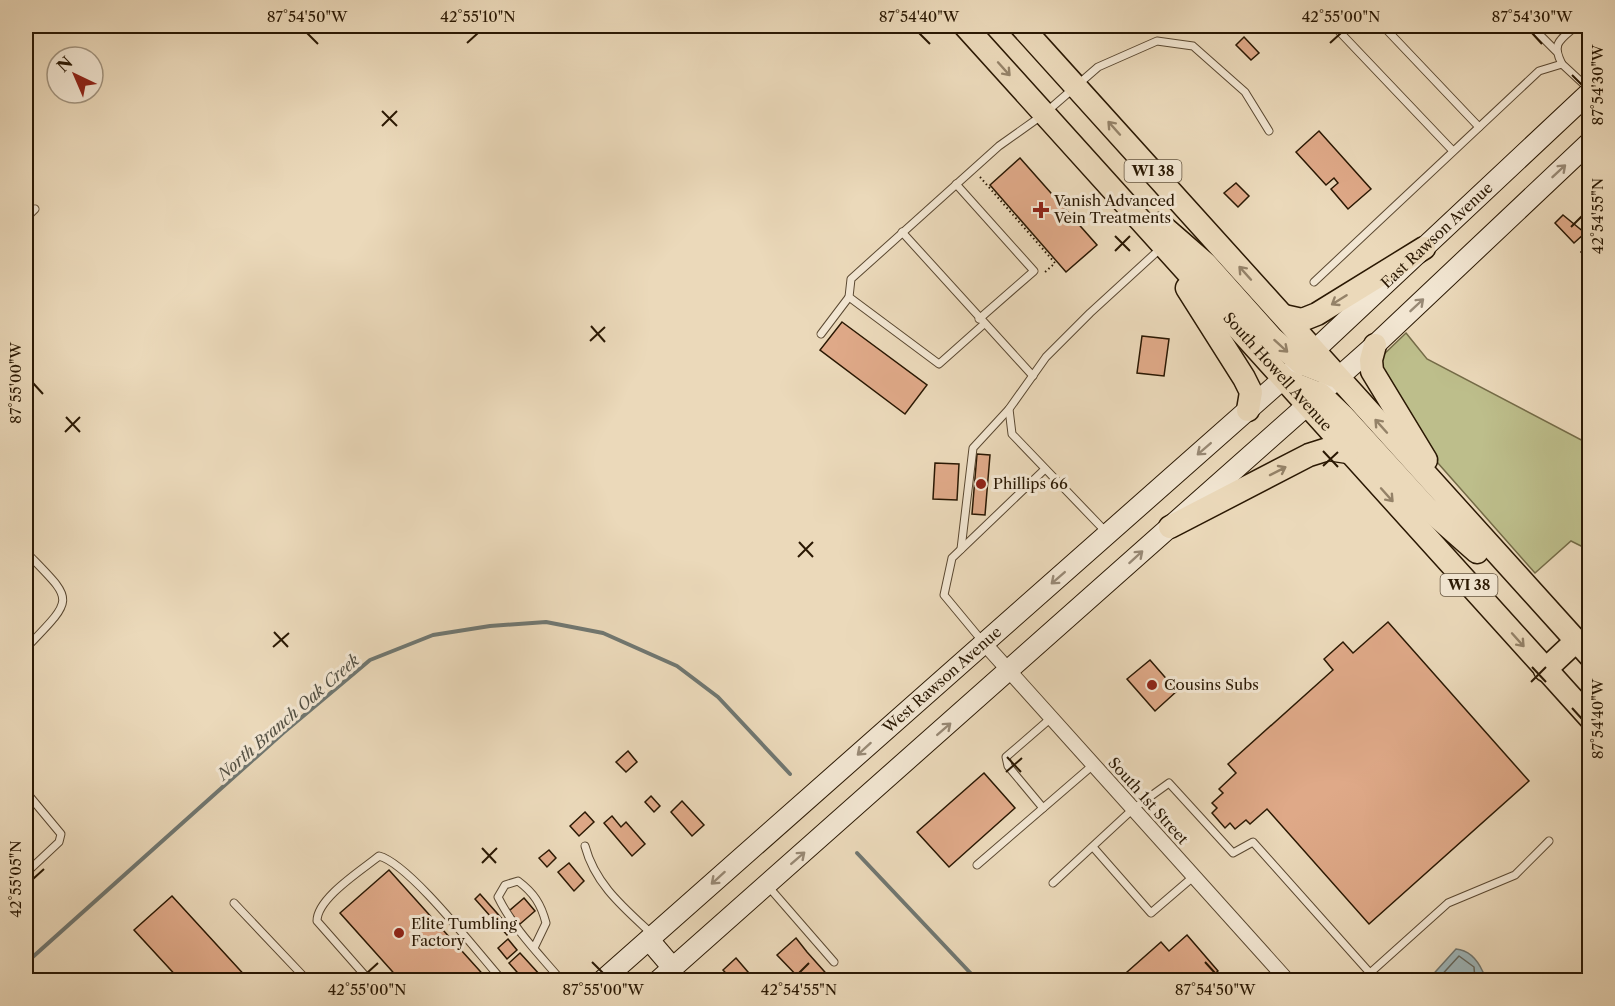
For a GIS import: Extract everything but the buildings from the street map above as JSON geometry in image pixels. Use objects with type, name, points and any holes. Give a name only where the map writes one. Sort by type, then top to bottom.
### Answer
[{"type":"main road","name":"WI 38","points":[[965,26],[1116,194],[1141,237],[1159,249]]},
{"type":"main road","name":"WI 38","points":[[1021,26],[1284,316],[1307,357],[1338,377],[1473,530],[1583,648]]},
{"type":"main road","name":"East Rawson Avenue","points":[[1283,379],[1590,91]]},
{"type":"main road","points":[[651,938],[666,974],[1375,345],[1590,142]]},
{"type":"main road","points":[[1087,161],[1206,264],[1272,338],[1307,357]]},
{"type":"main road","points":[[1284,316],[1302,320],[1317,314],[1424,248]]},
{"type":"main road","points":[[1159,249],[1244,378],[1251,392],[1248,410]]},
{"type":"main road","name":"South Howell Avenue","points":[[1159,249],[1283,379],[1313,399],[1348,452],[1590,718]]},
{"type":"main road","points":[[1375,345],[1371,360],[1372,371],[1378,384],[1426,460],[1467,507],[1473,530]]},
{"type":"main road","name":"West Rawson Avenue","points":[[603,981],[1283,379]]},
{"type":"main road","points":[[1313,399],[1343,416],[1426,507],[1495,567],[1530,591]]},
{"type":"main road","points":[[1170,526],[1309,455],[1328,449],[1348,452]]},
{"type":"main road","points":[[1545,670],[1583,648]]},
{"type":"street","name":"South 1st Street","points":[[984,643],[1287,981]]},
{"type":"lane","points":[[1334,26],[1453,151]]},
{"type":"lane","points":[[1383,26],[1479,127]]},
{"type":"lane","points":[[1531,26],[1556,51],[1562,64],[1590,91]]},
{"type":"lane","points":[[1556,51],[1557,44],[1576,26]]},
{"type":"lane","points":[[821,334],[849,297],[848,286],[851,279],[999,146],[1044,114],[1098,67],[1157,41],[1193,46],[1245,92],[1269,131]]},
{"type":"lane","points":[[1314,282],[1539,71],[1562,64]]},
{"type":"lane","points":[[849,297],[939,364],[1034,271],[956,184]]},
{"type":"lane","points":[[26,218],[35,209]]},
{"type":"lane","points":[[902,232],[1033,376]]},
{"type":"lane","points":[[961,549],[973,448],[1009,409],[1047,357],[1090,313],[1159,249]]},
{"type":"lane","points":[[1009,409],[1012,434],[1107,534]]},
{"type":"lane","points":[[984,643],[944,595],[952,558],[1045,469]]},
{"type":"lane","points":[[26,552],[62,588],[64,598],[61,608],[26,648]]},
{"type":"lane","points":[[1043,808],[1008,766],[1006,757],[1051,718]]},
{"type":"lane","points":[[977,865],[1093,765]]},
{"type":"lane","points":[[1053,883],[1133,809],[1169,783],[1233,853],[1253,842],[1370,973]]},
{"type":"lane","points":[[26,792],[61,834],[59,843],[26,873]]},
{"type":"lane","points":[[1361,981],[1448,903],[1515,875],[1549,841]]},
{"type":"lane","points":[[585,846],[590,864],[601,883],[651,938]]},
{"type":"lane","points":[[1093,847],[1151,914],[1193,877]]},
{"type":"lane","points":[[369,981],[317,921],[317,912],[326,900],[379,856],[399,865],[415,880],[502,981]]},
{"type":"lane","points":[[534,948],[546,923],[542,906],[532,891],[518,881],[505,885],[498,897],[505,912],[534,948],[561,981]]},
{"type":"lane","points":[[767,885],[834,962]]},
{"type":"lane","points":[[234,903],[307,981]]},
{"type":"path","points":[[979,176],[1055,263],[1042,274],[1034,271]]},
{"type":"green space","points":[[1406,333],[1427,359],[1589,444],[1589,550],[1571,541],[1535,573],[1437,462],[1391,396],[1378,360]]},
{"type":"water","points":[[1456,949],[1465,951],[1476,960],[1483,972],[1481,978],[1428,980]]},
{"type":"waterway","name":"North Branch Oak Creek","points":[[26,963],[283,733],[370,660],[433,635],[490,626],[546,622],[603,633],[677,666],[718,697],[790,774]]},
{"type":"waterway","name":"North Branch Oak Creek","points":[[857,853],[977,980]]},
{"type":"place","name":"Vanish Advanced Vein Treatments","points":[[1041,210]]},
{"type":"place","name":"Phillips 66","points":[[981,484]]},
{"type":"place","name":"Cousins Subs","points":[[1152,685]]},
{"type":"place","name":"Elite Tumbling Factory","points":[[399,933]]}]
